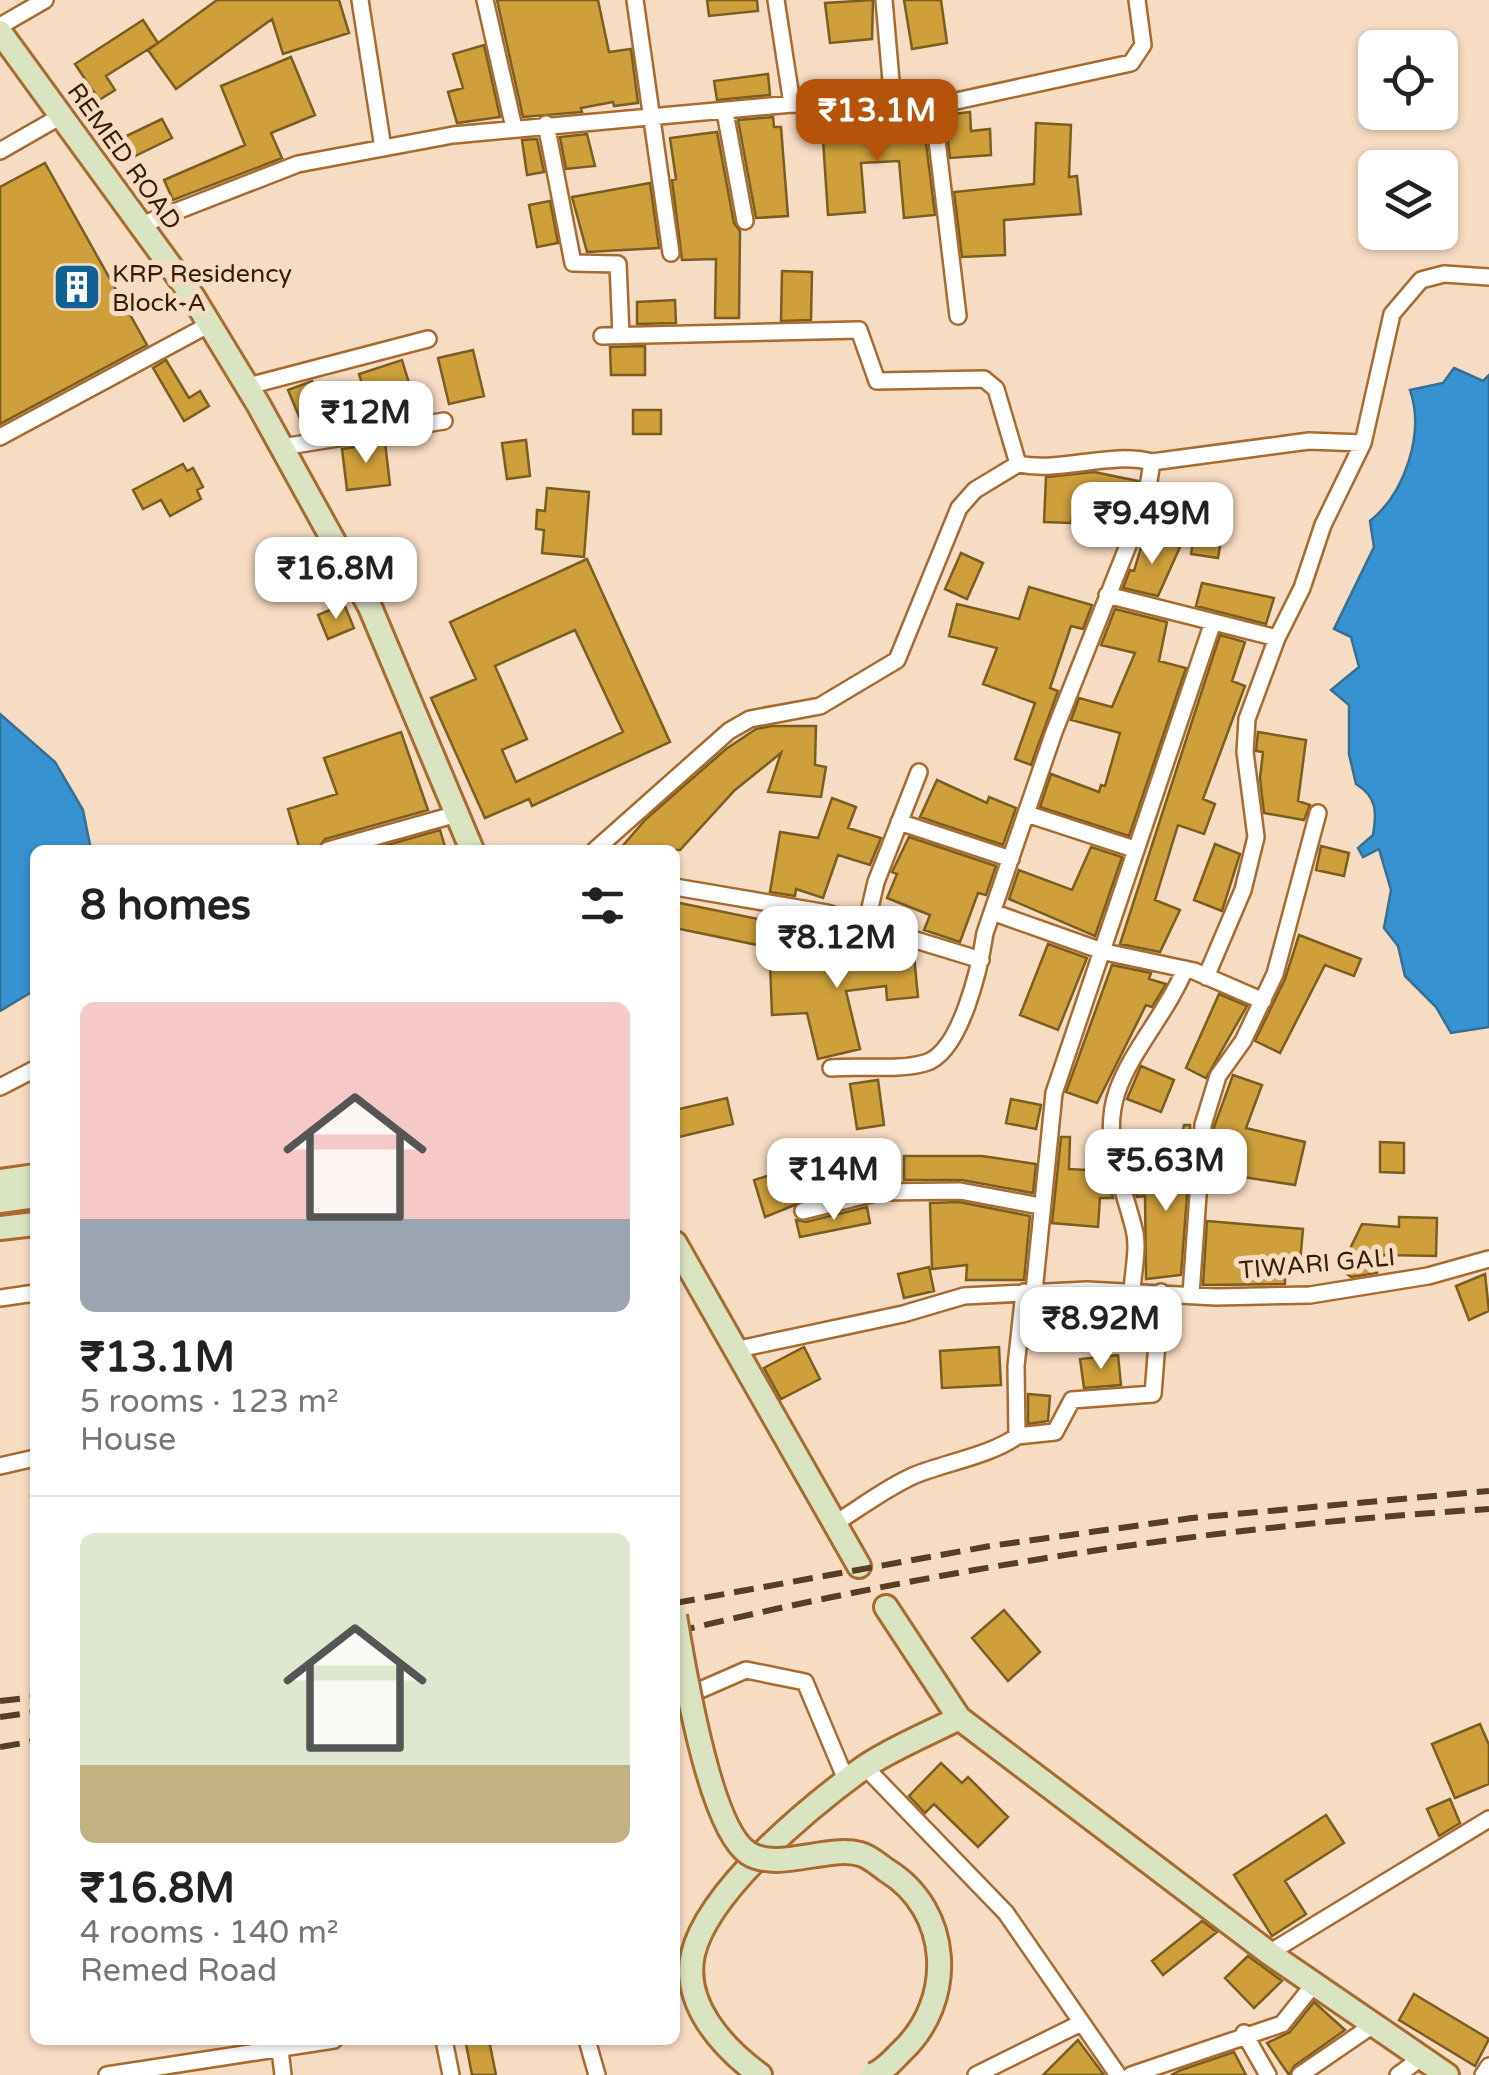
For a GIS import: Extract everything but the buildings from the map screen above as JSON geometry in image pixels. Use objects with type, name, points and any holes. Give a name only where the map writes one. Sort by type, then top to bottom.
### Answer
[{"type":"main road","name":"REMED ROAD","points":[[0,28],[210,324],[248,386],[370,607],[470,845]]},
{"type":"main road","points":[[0,1181],[30,1177]]},
{"type":"main road","points":[[0,1200],[30,1197]]},
{"type":"main road","points":[[0,1228],[30,1225]]},
{"type":"main road","points":[[680,1252],[860,1566]]},
{"type":"main road","points":[[886,1607],[959,1718],[1269,1953],[1447,2075]]},
{"type":"main road","points":[[680,1647],[692,1720],[730,1828],[748,1853],[775,1862],[806,1853],[861,1854],[896,1876],[923,1903],[941,1948],[937,1998],[915,2039],[872,2075]]},
{"type":"main road","points":[[760,2075],[729,2053],[713,2034],[698,2002],[692,1956],[710,1914],[730,1890],[856,1775],[959,1718]]},
{"type":"street","points":[[0,28],[44,0]]},
{"type":"street","points":[[360,0],[383,148]]},
{"type":"street","points":[[485,0],[514,128]]},
{"type":"street","points":[[634,0],[671,253]]},
{"type":"street","points":[[776,0],[792,104]]},
{"type":"street","points":[[884,0],[894,104]]},
{"type":"street","points":[[141,225],[298,164],[383,148],[546,124],[792,104],[933,106],[1132,64],[1143,45],[1137,0]]},
{"type":"street","points":[[933,106],[958,316]]},
{"type":"street","points":[[725,112],[745,221]]},
{"type":"street","points":[[0,151],[61,116]]},
{"type":"street","points":[[546,124],[574,263],[618,264],[621,335]]},
{"type":"street","points":[[1206,976],[1244,890],[1256,837],[1245,752],[1247,719],[1277,638],[1363,443],[1392,314],[1421,280],[1444,274],[1489,276]]},
{"type":"street","points":[[0,438],[210,324]]},
{"type":"street","points":[[602,336],[859,330],[877,381],[984,379],[996,389],[1018,464]]},
{"type":"street","points":[[248,386],[428,339]]},
{"type":"street","points":[[282,446],[444,421]]},
{"type":"street","points":[[601,845],[728,731],[750,718],[820,706],[896,660],[959,508],[975,490],[1018,464],[1081,466],[1132,457],[1152,462],[1309,441],[1363,443]]},
{"type":"street","points":[[831,1068],[926,1063],[948,1049],[1027,814],[1146,500],[1152,462]]},
{"type":"street","points":[[1107,595],[1277,638]]},
{"type":"street","points":[[1017,1436],[1016,1366],[1054,1093],[1069,1038],[1105,952],[1104,938],[1120,903],[1134,849],[1213,622]]},
{"type":"street","points":[[866,924],[919,772]]},
{"type":"street","points":[[1191,1294],[1194,1199],[1203,1125],[1218,1076],[1244,1041],[1275,974],[1318,813]]},
{"type":"street","points":[[346,845],[457,814]]},
{"type":"street","points":[[1027,814],[1134,849]]},
{"type":"street","points":[[899,822],[1011,859]]},
{"type":"street","points":[[680,888],[827,913],[981,960]]},
{"type":"street","points":[[992,912],[1105,952],[1206,976],[1264,1001]]},
{"type":"street","points":[[1132,1291],[1135,1232],[1110,1135],[1117,1092],[1141,1046],[1168,1008],[1185,970]]},
{"type":"street","points":[[0,1087],[30,1072]]},
{"type":"street","points":[[803,1211],[879,1192],[960,1191],[1040,1206]]},
{"type":"street","name":"TIWARI GALI","points":[[734,1350],[886,1318],[964,1296],[1132,1291],[1269,1297],[1366,1288],[1489,1259]]},
{"type":"street","points":[[834,1524],[908,1478],[963,1456],[1002,1448],[1017,1436],[1055,1432],[1072,1400],[1153,1394],[1162,1292]]},
{"type":"street","points":[[0,1298],[30,1294]]},
{"type":"street","points":[[0,1466],[30,1459]]},
{"type":"street","points":[[680,1700],[746,1670],[806,1682],[856,1775],[1006,1913],[1078,2024],[1118,2075]]},
{"type":"street","points":[[1269,1953],[1489,1819]]},
{"type":"street","points":[[1131,2075],[1172,2068],[1244,2033],[1282,2024],[1314,1984]]},
{"type":"street","points":[[976,2075],[1078,2024]]},
{"type":"street","points":[[1300,2075],[1372,2026]]},
{"type":"street","points":[[1244,2033],[1268,2075]]},
{"type":"street","points":[[107,2075],[182,2060],[307,2045]]},
{"type":"street","points":[[445,2045],[451,2075]]},
{"type":"street","points":[[588,2045],[596,2075]]},
{"type":"street","points":[[280,2050],[284,2075]]},
{"type":"street","points":[[1398,2075],[1421,2058]]},
{"type":"street","points":[[1483,2075],[1489,2066]]},
{"type":"water","points":[[1454,368],[1483,381],[1489,375],[1489,1027],[1451,1033],[1436,1007],[1405,976],[1398,946],[1384,928],[1391,890],[1379,849],[1363,857],[1358,848],[1373,835],[1374,806],[1356,784],[1349,754],[1349,705],[1331,690],[1359,667],[1351,637],[1334,629],[1374,547],[1370,521],[1393,495],[1409,461],[1415,425],[1410,390],[1443,383]]},
{"type":"water","points":[[0,714],[55,762],[83,810],[90,845],[30,845],[30,993],[0,1011]]},
{"type":"railway","points":[[680,1602],[990,1546],[1192,1518],[1489,1491]]},
{"type":"railway","points":[[680,1631],[876,1588],[1079,1553],[1284,1526],[1489,1509]]},
{"type":"railway","points":[[0,1701],[30,1698]]},
{"type":"railway","points":[[0,1717],[30,1713]]},
{"type":"railway","points":[[0,1747],[30,1742]]},
{"type":"place","name":"KRP Residency Block-A","points":[[77,287]]}]
